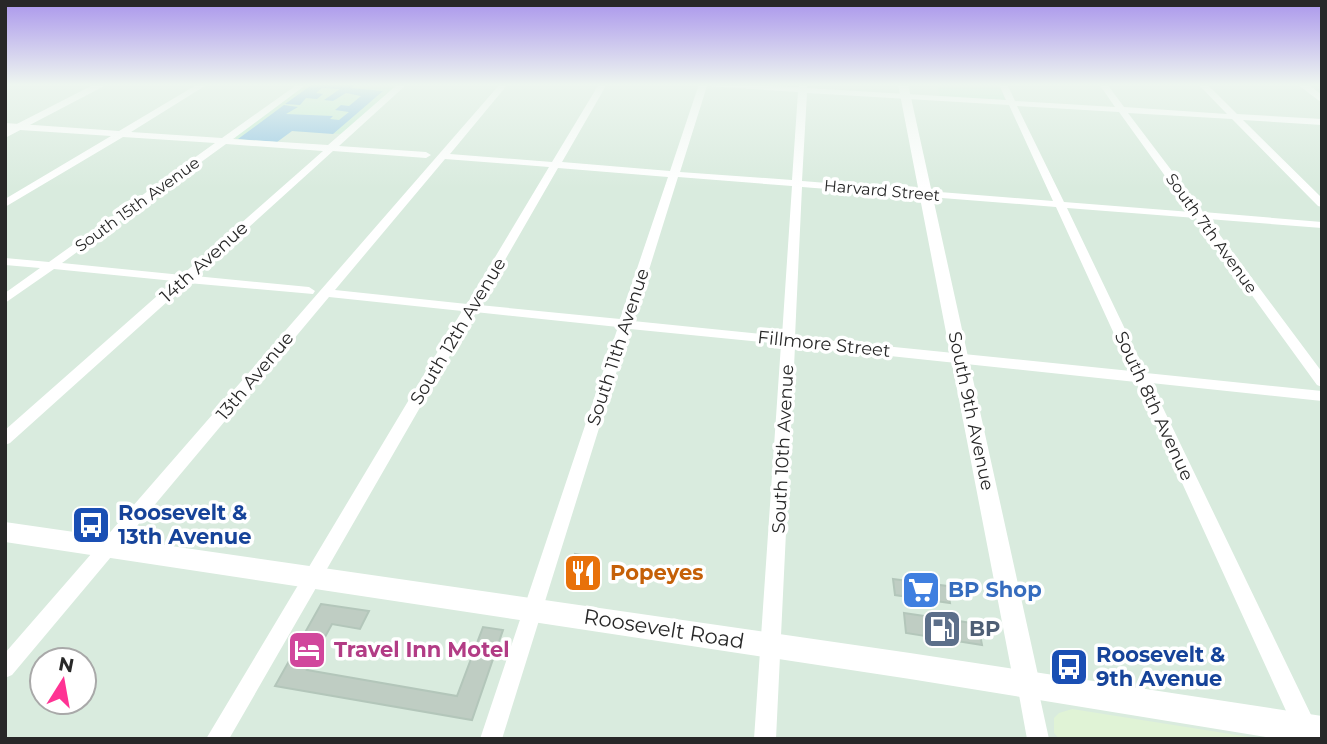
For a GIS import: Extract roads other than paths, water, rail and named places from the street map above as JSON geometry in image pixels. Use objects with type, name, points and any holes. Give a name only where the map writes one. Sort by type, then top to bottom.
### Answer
[{"type":"main road","name":"Roosevelt Road","points":[[5,532],[771,645],[1314,730]]},
{"type":"street","points":[[5,135],[36,119]]},
{"type":"street","points":[[5,205],[147,119]]},
{"type":"street","name":"South 15th Avenue","points":[[5,299],[256,119]]},
{"type":"street","name":"14th Avenue","points":[[5,439],[364,119]]},
{"type":"street","name":"13th Avenue","points":[[5,668],[474,119]]},
{"type":"street","name":"South 12th Avenue","points":[[217,739],[582,119]]},
{"type":"street","name":"South 11th Avenue","points":[[491,739],[693,119]]},
{"type":"street","name":"South 10th Avenue","points":[[765,739],[801,119]]},
{"type":"street","name":"South 9th Avenue","points":[[911,119],[1038,739]]},
{"type":"street","name":"South 8th Avenue","points":[[1018,119],[1140,377],[1314,730]]},
{"type":"street","name":"South 7th Avenue","points":[[1128,119],[1322,382]]},
{"type":"street","points":[[1236,119],[1322,204]]},
{"type":"street","points":[[1264,119],[1322,122]]},
{"type":"street","points":[[5,126],[426,155]]},
{"type":"street","name":"Harvard Street","points":[[442,156],[1322,225]]},
{"type":"street","points":[[5,261],[309,291]]},
{"type":"street","name":"Fillmore Street","points":[[326,293],[1322,396]]},
{"type":"place","name":"Roosevelt & 13th Avenue","points":[[91,525]]},
{"type":"place","name":"Popeyes","points":[[583,573]]},
{"type":"place","name":"BP Shop","points":[[921,590]]},
{"type":"place","name":"BP","points":[[942,629]]},
{"type":"place","name":"Travel Inn Motel","points":[[307,650]]},
{"type":"place","name":"Roosevelt & 9th Avenue","points":[[1069,667]]}]
